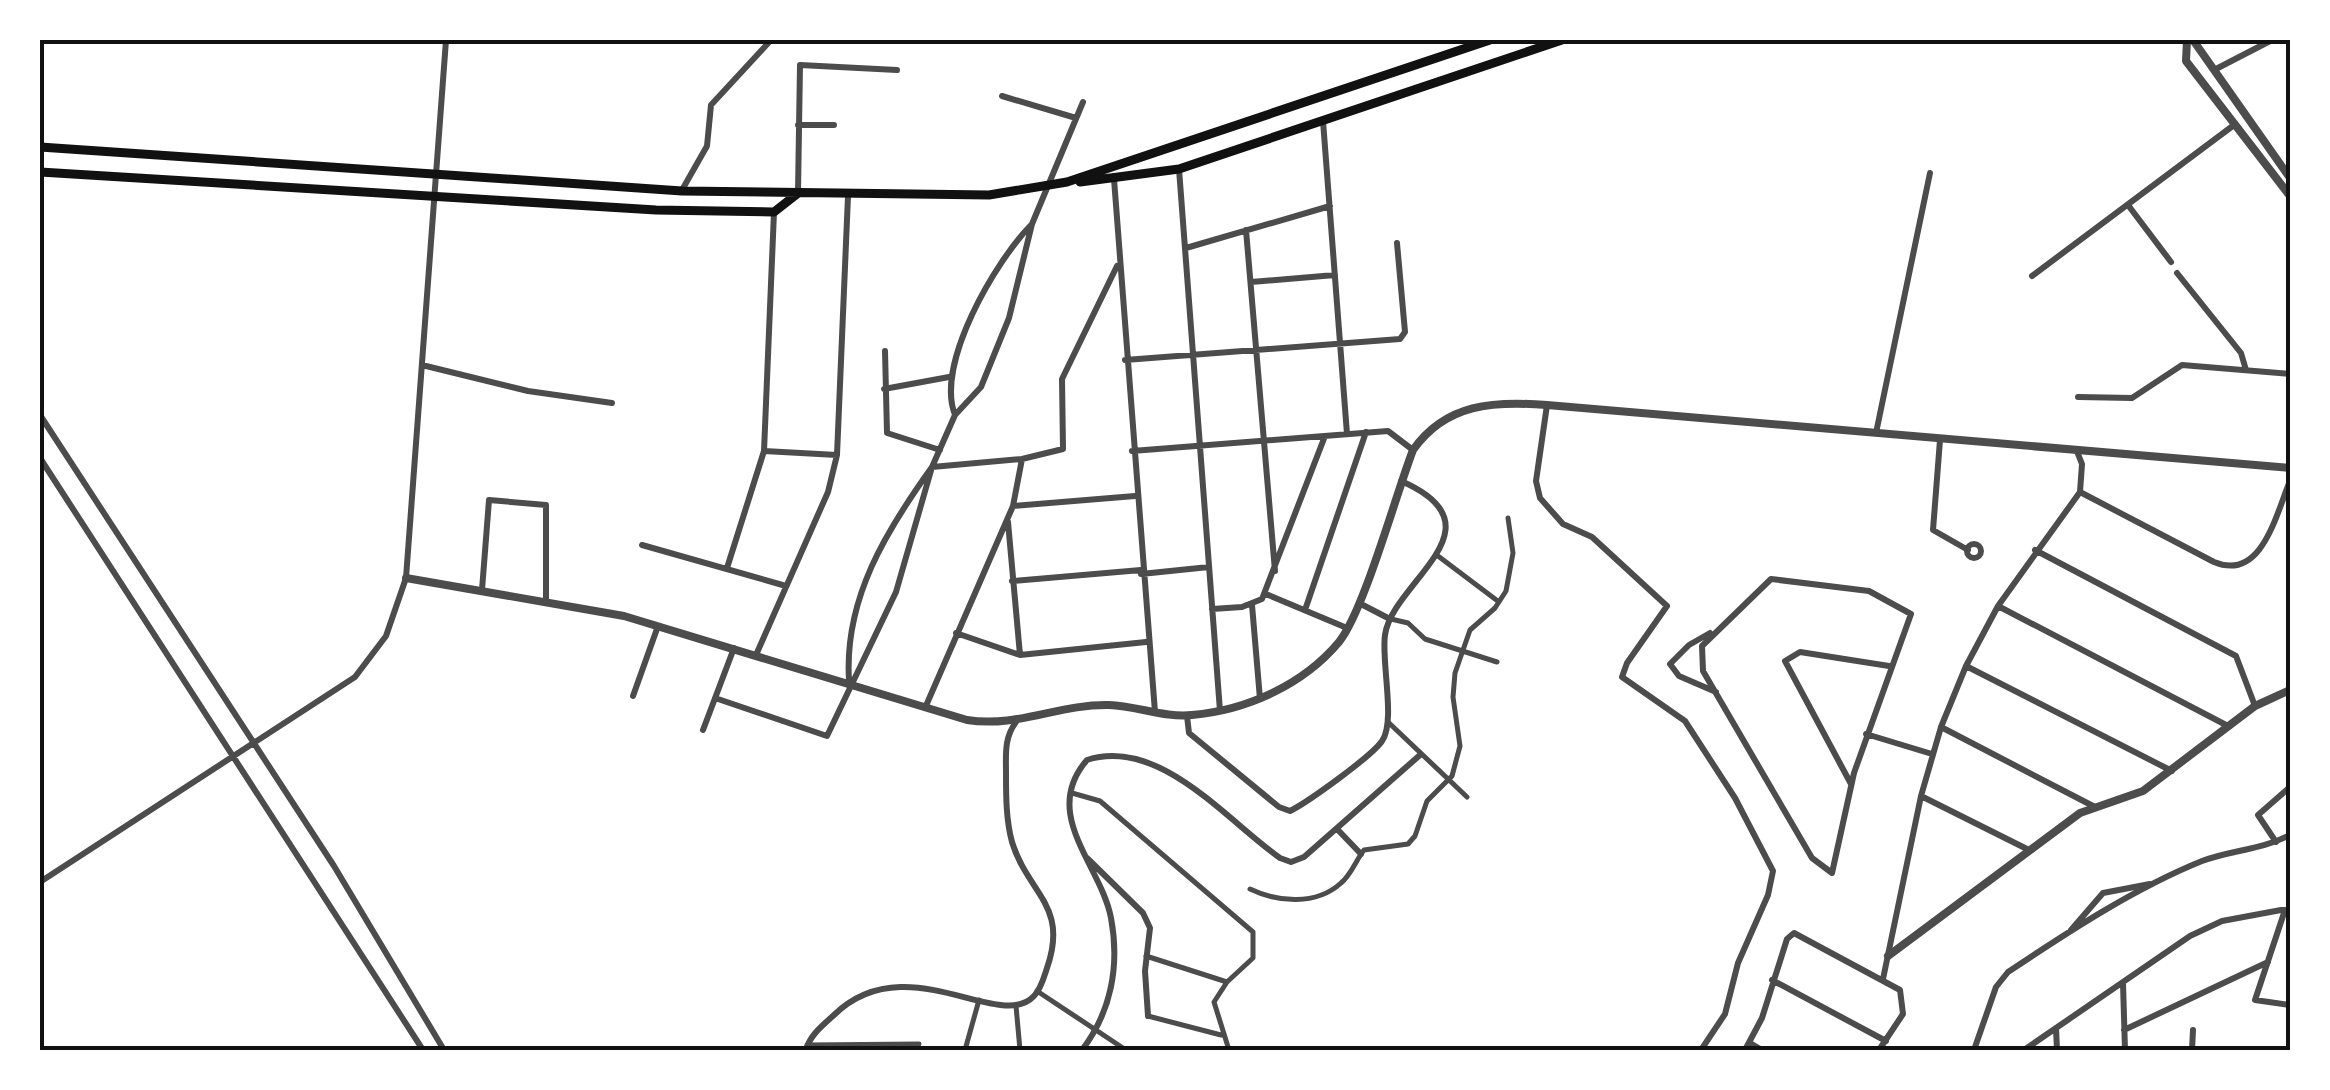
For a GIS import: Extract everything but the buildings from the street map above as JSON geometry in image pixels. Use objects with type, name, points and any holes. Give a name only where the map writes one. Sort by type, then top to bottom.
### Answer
[{"type":"main road","points":[[40,146],[436,177],[682,191],[974,196],[1067,182],[1490,40]]},
{"type":"main road","points":[[1067,182],[1114,180],[1179,169],[1562,40]]},
{"type":"main road","points":[[40,172],[434,200],[774,212],[798,194]]},
{"type":"street","points":[[40,882],[355,677],[386,636],[406,578],[446,40]]},
{"type":"street","points":[[682,191],[707,146],[711,105],[771,40]]},
{"type":"street","points":[[2190,40],[2290,178]]},
{"type":"street","points":[[2190,40],[2186,61],[2290,196]]},
{"type":"street","points":[[2214,70],[2272,40]]},
{"type":"street","points":[[798,194],[800,65],[896,70]]},
{"type":"street","points":[[1002,96],[1076,118]]},
{"type":"street","points":[[849,682],[847,650],[852,624],[878,547],[932,467],[955,415],[981,387],[1020,284],[1032,224],[1082,102]]},
{"type":"street","points":[[1324,120],[1347,434]]},
{"type":"street","points":[[2032,276],[2234,124]]},
{"type":"street","points":[[798,125],[834,125]]},
{"type":"street","points":[[1179,169],[1220,711]]},
{"type":"street","points":[[1876,434],[1930,173]]},
{"type":"street","points":[[1114,180],[1124,360],[1155,712]]},
{"type":"street","points":[[756,655],[828,492],[837,454],[848,196]]},
{"type":"street","points":[[2128,205],[2171,262]]},
{"type":"street","points":[[1186,248],[1330,206]]},
{"type":"street","points":[[727,568],[764,451],[774,212]]},
{"type":"street","points":[[955,415],[948,396],[950,377],[994,272],[1032,224]]},
{"type":"street","points":[[1246,230],[1275,571]]},
{"type":"street","points":[[1124,360],[1256,346],[1338,346],[1403,336],[1397,243]]},
{"type":"street","points":[[932,467],[1022,459],[1063,449],[1062,380],[1117,266]]},
{"type":"street","points":[[2177,273],[2242,353],[2246,370]]},
{"type":"street","points":[[1250,282],[1335,275]]},
{"type":"street","points":[[885,351],[887,433],[940,450]]},
{"type":"street","points":[[422,365],[528,391],[612,403]]},
{"type":"street","points":[[2078,397],[2132,398],[2182,365],[2290,374]]},
{"type":"street","points":[[884,389],[950,377]]},
{"type":"street","points":[[406,578],[658,626],[966,720],[1016,722],[1090,706],[1188,716],[1260,700],[1326,653],[1347,628],[1413,450],[1435,424],[1464,409],[1497,403],[1547,404],[2290,468]]},
{"type":"street","points":[[1547,404],[1536,481],[1540,498],[1563,524],[1592,536],[1667,606],[1627,663],[1622,677],[1685,721],[1734,798],[1773,871],[1768,895],[1738,963],[1724,1014],[1701,1050]]},
{"type":"street","points":[[40,415],[334,866],[444,1050]]},
{"type":"street","points":[[1132,451],[1366,432],[1393,432],[1413,450]]},
{"type":"street","points":[[1305,610],[1366,432]]},
{"type":"street","points":[[1212,609],[1252,605],[1266,594],[1325,436]]},
{"type":"street","points":[[1940,440],[1933,530],[1968,550]]},
{"type":"street","points":[[1883,979],[1922,796],[1941,727],[1966,666],[1998,606],[2080,492],[2082,464],[2076,450]]},
{"type":"street","points":[[764,451],[837,454]]},
{"type":"street","points":[[40,458],[423,1050]]},
{"type":"street","points":[[925,708],[1013,506],[1022,459]]},
{"type":"street","points":[[715,698],[826,736],[896,592],[932,467]]},
{"type":"street","points":[[2080,492],[2214,562],[2232,567],[2247,563],[2263,546],[2290,480]]},
{"type":"street","points":[[1188,716],[1189,733],[1290,812],[1383,741],[1388,722],[1383,665],[1388,618],[1443,545],[1442,518],[1424,494],[1401,481]]},
{"type":"street","points":[[1013,506],[1135,496]]},
{"type":"street","points":[[482,590],[489,500],[546,505],[546,602]]},
{"type":"street","points":[[1008,518],[1020,656]]},
{"type":"street","points":[[1250,888],[1288,902],[1322,893],[1341,884],[1361,854],[1374,846],[1408,844],[1427,801],[1450,781],[1460,746],[1453,696],[1462,649],[1470,630],[1499,602],[1511,574],[1508,518]]},
{"type":"street","points":[[642,545],[786,586]]},
{"type":"street","points":[[2035,550],[2236,656],[2255,706]]},
{"type":"street","points":[[1438,556],[1499,602]]},
{"type":"street","points":[[1012,580],[1209,567]]},
{"type":"street","points":[[1712,632],[1702,646],[1703,672],[1717,693],[1812,858],[1829,873],[1838,857],[1866,734],[1910,611],[1869,591],[1771,579],[1670,664],[1673,672],[1717,693]]},
{"type":"street","points":[[1266,594],[1347,628]]},
{"type":"street","points":[[1358,602],[1388,618],[1408,623],[1425,639],[1498,662]]},
{"type":"street","points":[[1252,605],[1260,700]]},
{"type":"street","points":[[1998,606],[2228,726]]},
{"type":"street","points":[[633,696],[658,626]]},
{"type":"street","points":[[956,633],[1020,656],[1146,642]]},
{"type":"street","points":[[703,730],[734,648]]},
{"type":"street","points":[[1852,785],[1784,661],[1800,652],[1889,666]]},
{"type":"street","points":[[1966,666],[2172,771]]},
{"type":"street","points":[[1888,956],[2030,850],[2095,807],[2143,791],[2255,706],[2290,690]]},
{"type":"street","points":[[806,1048],[842,1007],[883,987],[933,987],[1016,1006],[1037,991],[1054,948],[1055,928],[1043,894],[1021,863],[1008,822],[1006,745],[1016,722]]},
{"type":"street","points":[[1388,722],[1466,797]]},
{"type":"street","points":[[1941,727],[2095,807]]},
{"type":"street","points":[[1866,734],[1932,754]]},
{"type":"street","points":[[1082,1050],[1108,1010],[1112,982],[1111,916],[1070,820],[1078,770],[1087,760],[1110,755],[1148,761],[1172,774],[1260,844],[1292,862],[1338,830],[1420,755]]},
{"type":"street","points":[[2276,842],[2258,815],[2290,787]]},
{"type":"street","points":[[1072,792],[1100,802],[1253,932],[1253,958],[1226,982],[1214,1002],[1229,1050]]},
{"type":"street","points":[[1922,796],[2030,850]]},
{"type":"street","points":[[1338,830],[1361,854]]},
{"type":"street","points":[[1974,1050],[2001,978],[2161,881],[2204,860],[2290,835]]},
{"type":"street","points":[[1087,858],[1143,913],[1150,928],[1146,956],[1148,1016],[1222,1035]]},
{"type":"street","points":[[2062,938],[2103,893],[2161,881]]},
{"type":"street","points":[[2024,1050],[2190,936],[2222,921],[2286,910],[2254,1000],[2290,1006]]},
{"type":"street","points":[[1762,1050],[1748,1047],[1794,933],[1900,990],[1905,1007],[1879,1050]]},
{"type":"street","points":[[1146,956],[1226,982]]},
{"type":"street","points":[[2124,1030],[2269,961]]},
{"type":"street","points":[[1772,980],[1886,1040]]},
{"type":"street","points":[[2123,982],[2125,1050]]},
{"type":"street","points":[[1037,991],[1126,1050]]},
{"type":"street","points":[[966,1050],[979,1000]]},
{"type":"street","points":[[1016,1006],[1020,1050]]},
{"type":"street","points":[[2056,1026],[2057,1050]]},
{"type":"street","points":[[2192,1050],[2193,1030]]},
{"type":"street","points":[[806,1048],[920,1044]]}]
